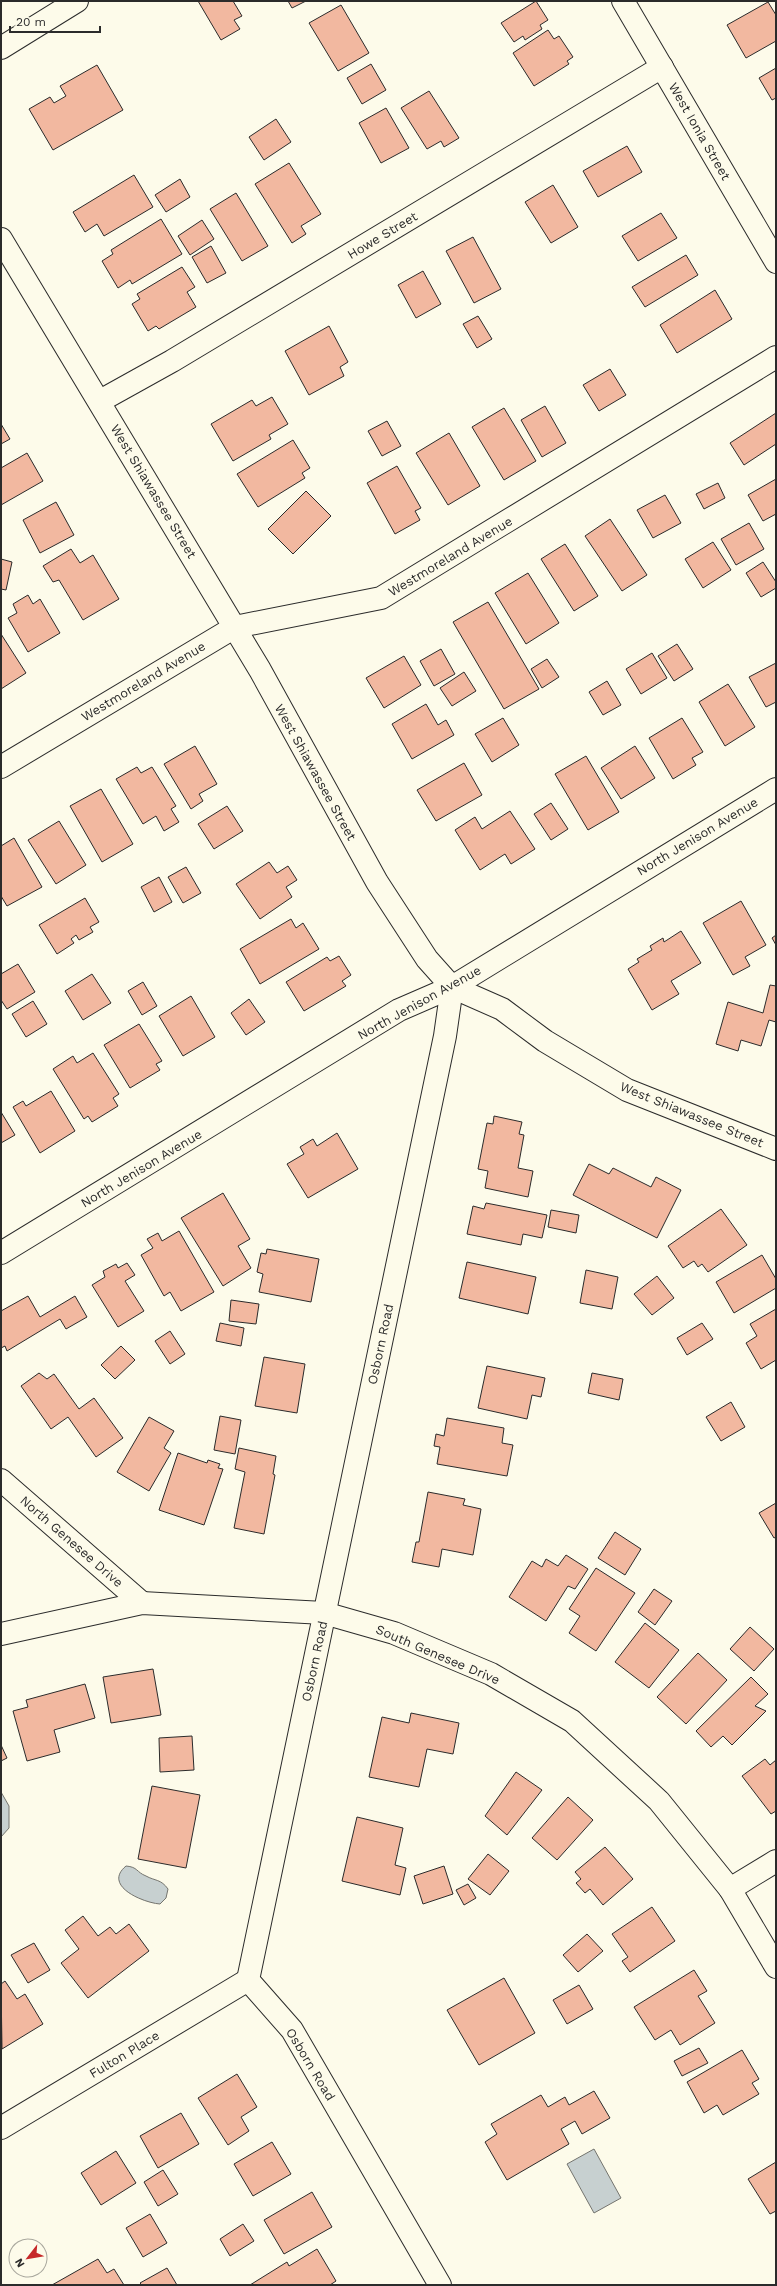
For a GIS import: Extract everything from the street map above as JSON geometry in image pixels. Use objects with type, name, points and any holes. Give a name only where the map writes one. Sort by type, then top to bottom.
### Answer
[{"type":"street","points":[[1,48],[77,1]]},
{"type":"street","name":"West Ionia Street","points":[[623,1],[776,262]]},
{"type":"street","name":"Howe Street","points":[[100,401],[179,357],[662,66]]},
{"type":"street","name":"West Shiawassee Street","points":[[1,239],[235,626],[376,882],[427,959],[452,987],[502,1008],[545,1041],[627,1090],[776,1149]]},
{"type":"street","name":"Westmoreland Avenue","points":[[1,767],[235,626],[381,598],[776,357]]},
{"type":"street","name":"North Jenison Avenue","points":[[1,1253],[399,1010],[452,987],[776,788]]},
{"type":"street","name":"Osborn Road","points":[[440,2285],[292,2030],[248,1980],[445,1036],[452,987]]},
{"type":"street","name":"North Genesee Drive","points":[[1,1480],[142,1603]]},
{"type":"street","name":"South Genesee Drive","points":[[1,1634],[142,1603],[324,1613],[394,1633],[491,1674],[572,1721],[659,1801],[730,1889],[776,1967]]},
{"type":"street","points":[[730,1889],[776,1861]]},
{"type":"street","name":"Fulton Place","points":[[1,2128],[248,1980]]},
{"type":"shaded area","points":[[1,1792],[9,1806],[9,1828],[1,1837]]},
{"type":"shaded area","points":[[126,1866],[133,1867],[149,1878],[163,1883],[168,1889],[166,1898],[160,1904],[153,1903],[136,1897],[128,1892],[122,1887],[119,1880],[120,1873]]},
{"type":"shaded area","points":[[594,2149],[621,2198],[594,2213],[567,2164]]},
{"type":"building","points":[[198,1],[233,1],[242,16],[234,20],[240,29],[221,40]]},
{"type":"building","points":[[288,1],[306,1],[292,8]]},
{"type":"building","points":[[536,1],[548,20],[540,25],[542,29],[525,40],[523,36],[514,42],[501,23]]},
{"type":"building","points":[[768,2],[776,15],[776,41],[746,58],[727,25]]},
{"type":"building","points":[[341,5],[369,53],[338,71],[309,23]]},
{"type":"building","points":[[548,30],[554,39],[559,36],[573,57],[567,61],[569,64],[534,86],[513,53]]},
{"type":"building","points":[[371,64],[386,90],[362,104],[347,78]]},
{"type":"building","points":[[97,65],[123,110],[53,150],[29,109],[50,97],[54,103],[66,96],[60,86]]},
{"type":"building","points":[[776,68],[776,98],[772,100],[759,78]]},
{"type":"building","points":[[429,91],[459,138],[444,147],[441,141],[427,149],[401,108]]},
{"type":"building","points":[[386,108],[409,148],[381,163],[359,123]]},
{"type":"building","points":[[276,119],[291,142],[264,160],[249,137]]},
{"type":"building","points":[[627,146],[642,172],[598,197],[583,171]]},
{"type":"building","points":[[289,163],[321,214],[301,226],[306,234],[292,243],[255,184]]},
{"type":"building","points":[[134,175],[153,207],[104,236],[97,224],[85,232],[73,212]]},
{"type":"building","points":[[180,179],[190,197],[166,212],[155,195]]},
{"type":"building","points":[[553,185],[578,227],[551,243],[525,202]]},
{"type":"building","points":[[236,193],[268,246],[242,261],[210,209]]},
{"type":"building","points":[[661,213],[677,238],[638,261],[622,236]]},
{"type":"building","points":[[161,219],[182,254],[132,284],[130,280],[118,288],[102,261],[113,254],[111,250]]},
{"type":"building","points":[[202,220],[214,239],[190,255],[178,236]]},
{"type":"building","points":[[473,237],[501,289],[474,303],[446,251]]},
{"type":"building","points":[[211,246],[226,273],[207,283],[192,257]]},
{"type":"building","points":[[686,255],[698,275],[645,307],[632,287]]},
{"type":"building","points":[[182,267],[195,287],[187,292],[196,307],[159,329],[156,326],[148,331],[132,304],[140,299],[137,294]]},
{"type":"building","points":[[423,271],[441,304],[416,318],[398,285]]},
{"type":"building","points":[[715,290],[732,319],[677,353],[660,325]]},
{"type":"building","points":[[478,316],[492,339],[477,348],[463,324]]},
{"type":"building","points":[[329,326],[348,362],[340,367],[344,376],[309,395],[285,351]]},
{"type":"building","points":[[610,369],[626,395],[599,411],[583,385]]},
{"type":"building","points":[[272,397],[288,424],[269,435],[271,439],[233,461],[211,424],[252,400],[256,406]]},
{"type":"building","points":[[545,406],[566,443],[542,457],[521,420]]},
{"type":"building","points":[[504,408],[536,461],[504,480],[472,427]]},
{"type":"building","points":[[776,413],[776,444],[744,465],[730,443]]},
{"type":"building","points":[[387,421],[401,446],[382,456],[368,431]]},
{"type":"building","points":[[1,424],[10,439],[1,444]]},
{"type":"building","points":[[449,433],[480,486],[448,505],[416,453]]},
{"type":"building","points":[[293,440],[310,468],[302,473],[305,478],[258,507],[237,474]]},
{"type":"building","points":[[27,453],[43,481],[1,505],[1,468]]},
{"type":"building","points":[[397,466],[421,508],[415,511],[420,520],[395,534],[367,483]]},
{"type":"building","points":[[776,479],[776,514],[763,521],[748,495]]},
{"type":"building","points":[[718,483],[725,498],[704,509],[696,494]]},
{"type":"building","points":[[306,491],[331,516],[293,554],[268,529]]},
{"type":"building","points":[[665,495],[681,523],[653,538],[637,510]]},
{"type":"building","points":[[56,502],[74,535],[40,553],[23,520]]},
{"type":"building","points":[[610,519],[647,575],[622,591],[585,536]]},
{"type":"building","points":[[749,523],[764,549],[736,565],[721,539]]},
{"type":"building","points":[[713,542],[731,570],[703,588],[685,559]]},
{"type":"building","points":[[565,544],[598,596],[574,611],[541,559]]},
{"type":"building","points":[[71,549],[80,563],[93,555],[119,599],[83,620],[59,580],[53,582],[43,566]]},
{"type":"building","points":[[1,559],[12,562],[6,590],[1,589]]},
{"type":"building","points":[[763,562],[776,582],[776,588],[761,597],[746,573]]},
{"type":"building","points":[[528,573],[559,623],[526,644],[495,593]]},
{"type":"building","points":[[28,595],[33,604],[40,599],[60,633],[28,652],[8,618],[17,613],[13,604]]},
{"type":"building","points":[[488,602],[539,689],[504,709],[453,622]]},
{"type":"building","points":[[1,634],[26,673],[1,689]]},
{"type":"building","points":[[677,644],[693,669],[674,681],[658,656]]},
{"type":"building","points":[[441,649],[455,674],[434,686],[420,661]]},
{"type":"building","points":[[652,653],[667,678],[641,694],[626,669]]},
{"type":"building","points":[[404,656],[421,685],[384,708],[366,678]]},
{"type":"building","points":[[547,659],[559,677],[542,688],[531,669]]},
{"type":"building","points":[[776,663],[776,702],[766,707],[749,677]]},
{"type":"building","points":[[464,672],[476,691],[452,706],[440,688]]},
{"type":"building","points":[[607,681],[621,705],[603,715],[589,692]]},
{"type":"building","points":[[728,684],[755,727],[725,746],[699,702]]},
{"type":"building","points":[[426,704],[438,725],[446,720],[454,735],[412,759],[392,724]]},
{"type":"building","points":[[503,718],[519,745],[492,762],[475,734]]},
{"type":"building","points":[[682,718],[703,752],[692,758],[696,765],[673,779],[649,738]]},
{"type":"building","points":[[195,746],[217,784],[199,794],[203,801],[191,809],[164,764]]},
{"type":"building","points":[[635,746],[655,778],[621,799],[601,768]]},
{"type":"building","points":[[586,756],[619,812],[588,830],[555,774]]},
{"type":"building","points":[[464,763],[482,795],[436,821],[417,790]]},
{"type":"building","points":[[137,767],[141,773],[152,767],[176,806],[171,809],[179,822],[164,831],[156,816],[143,824],[116,779]]},
{"type":"building","points":[[101,789],[133,844],[102,862],[70,806]]},
{"type":"building","points":[[551,803],[568,829],[551,840],[534,814]]},
{"type":"building","points":[[227,806],[243,831],[214,849],[198,824]]},
{"type":"building","points":[[510,811],[535,849],[511,864],[505,854],[480,870],[455,830],[475,817],[482,829]]},
{"type":"building","points":[[59,821],[86,865],[56,884],[28,840]]},
{"type":"building","points":[[14,838],[42,887],[7,906],[1,896],[1,846]]},
{"type":"building","points":[[269,862],[277,873],[288,866],[297,880],[286,887],[292,897],[260,919],[236,884]]},
{"type":"building","points":[[186,867],[201,893],[183,903],[168,877]]},
{"type":"building","points":[[159,877],[172,902],[154,912],[141,887]]},
{"type":"building","points":[[85,898],[99,922],[90,927],[93,932],[79,940],[76,935],[71,939],[74,943],[57,954],[39,925]]},
{"type":"building","points":[[741,901],[766,945],[745,957],[750,966],[733,975],[703,923]]},
{"type":"building","points":[[291,919],[296,928],[303,923],[319,949],[260,984],[240,949]]},
{"type":"building","points":[[681,931],[701,963],[671,981],[679,994],[652,1010],[628,969],[639,962],[637,959],[652,950],[650,946],[663,938],[664,942]]},
{"type":"building","points":[[776,935],[776,945],[772,938]]},
{"type":"building","points":[[339,956],[351,975],[342,981],[346,986],[304,1011],[286,982],[327,957],[330,961]]},
{"type":"building","points":[[18,964],[35,992],[7,1009],[1,1000],[1,974]]},
{"type":"building","points":[[92,974],[111,1003],[83,1020],[65,991]]},
{"type":"building","points":[[143,982],[157,1006],[142,1015],[128,991]]},
{"type":"building","points":[[770,985],[776,986],[776,1022],[769,1020],[761,1046],[741,1040],[738,1051],[716,1044],[728,1002],[763,1013]]},
{"type":"building","points":[[191,996],[215,1037],[183,1056],[159,1016]]},
{"type":"building","points":[[249,999],[265,1022],[246,1035],[231,1013]]},
{"type":"building","points":[[33,1001],[47,1024],[26,1037],[12,1014]]},
{"type":"building","points":[[139,1024],[162,1061],[156,1064],[160,1070],[130,1088],[104,1045]]},
{"type":"building","points":[[93,1053],[119,1094],[113,1098],[118,1106],[92,1122],[88,1116],[84,1119],[53,1069],[73,1056],[77,1063]]},
{"type":"building","points":[[51,1091],[75,1131],[40,1153],[13,1107],[23,1101],[26,1106]]},
{"type":"building","points":[[1,1112],[15,1135],[1,1143]]},
{"type":"building","points":[[494,1116],[522,1122],[519,1134],[524,1135],[518,1168],[533,1171],[528,1197],[485,1188],[488,1171],[478,1169],[487,1123],[493,1124]]},
{"type":"building","points":[[337,1133],[358,1169],[308,1198],[287,1164],[304,1154],[300,1147],[313,1139],[317,1146]]},
{"type":"building","points":[[589,1164],[609,1174],[613,1168],[651,1187],[656,1177],[681,1190],[657,1238],[573,1195]]},
{"type":"building","points":[[223,1193],[250,1239],[238,1246],[251,1268],[223,1286],[181,1218]]},
{"type":"building","points":[[486,1203],[547,1215],[542,1238],[523,1234],[521,1245],[467,1234],[473,1206],[484,1209]]},
{"type":"building","points":[[721,1209],[747,1245],[708,1272],[702,1264],[698,1267],[694,1261],[683,1268],[668,1246]]},
{"type":"building","points":[[551,1210],[579,1215],[576,1233],[548,1227]]},
{"type":"building","points":[[179,1231],[214,1292],[181,1311],[170,1292],[164,1296],[141,1255],[153,1248],[147,1239],[158,1233],[162,1241]]},
{"type":"building","points":[[267,1249],[319,1259],[311,1302],[259,1292],[263,1274],[257,1272],[261,1253],[266,1254]]},
{"type":"building","points":[[762,1255],[776,1279],[776,1288],[734,1313],[716,1282]]},
{"type":"building","points":[[467,1262],[536,1277],[528,1314],[459,1298]]},
{"type":"building","points":[[127,1263],[135,1275],[125,1281],[144,1311],[118,1327],[92,1285],[105,1277],[103,1271],[116,1264],[118,1268]]},
{"type":"building","points":[[586,1270],[618,1277],[612,1309],[580,1303]]},
{"type":"building","points":[[657,1276],[674,1298],[652,1315],[634,1294]]},
{"type":"building","points":[[28,1296],[40,1317],[75,1296],[87,1317],[66,1329],[60,1319],[7,1351],[5,1346],[1,1348],[1,1311]]},
{"type":"building","points":[[231,1300],[259,1304],[256,1324],[229,1321]]},
{"type":"building","points":[[776,1309],[776,1360],[761,1369],[746,1343],[757,1336],[750,1324]]},
{"type":"building","points":[[220,1323],[244,1328],[241,1346],[216,1341]]},
{"type":"building","points":[[702,1323],[713,1339],[687,1355],[677,1338]]},
{"type":"building","points":[[170,1331],[185,1354],[170,1364],[155,1341]]},
{"type":"building","points":[[121,1346],[135,1360],[115,1379],[101,1365]]},
{"type":"building","points":[[264,1357],[305,1364],[297,1413],[255,1406]]},
{"type":"building","points":[[487,1366],[545,1378],[541,1397],[532,1395],[527,1419],[478,1408]]},
{"type":"building","points":[[39,1373],[47,1379],[54,1374],[79,1409],[94,1398],[123,1438],[96,1457],[68,1417],[51,1429],[21,1386]]},
{"type":"building","points":[[592,1373],[623,1379],[619,1400],[588,1393]]},
{"type":"building","points":[[731,1402],[745,1427],[721,1441],[706,1417]]},
{"type":"building","points":[[220,1416],[241,1420],[235,1454],[214,1450]]},
{"type":"building","points":[[149,1417],[174,1431],[164,1448],[171,1453],[149,1491],[117,1472]]},
{"type":"building","points":[[447,1418],[504,1428],[502,1443],[513,1445],[507,1476],[437,1464],[440,1447],[434,1446],[436,1434],[444,1436]]},
{"type":"building","points":[[239,1448],[276,1456],[273,1474],[275,1475],[264,1534],[234,1528],[245,1472],[235,1469]]},
{"type":"building","points":[[178,1453],[207,1463],[208,1460],[220,1464],[218,1468],[223,1469],[204,1525],[159,1510]]},
{"type":"building","points":[[428,1492],[465,1499],[463,1505],[481,1509],[473,1555],[442,1549],[439,1567],[412,1562],[416,1542],[419,1542]]},
{"type":"building","points":[[776,1503],[776,1537],[774,1538],[759,1513]]},
{"type":"building","points":[[615,1532],[641,1549],[625,1575],[598,1558]]},
{"type":"building","points":[[566,1555],[588,1569],[575,1589],[568,1586],[546,1621],[509,1597],[532,1561],[542,1567],[546,1559],[558,1566]]},
{"type":"building","points":[[596,1568],[635,1593],[596,1651],[569,1633],[580,1616],[569,1609]]},
{"type":"building","points":[[654,1589],[672,1601],[655,1625],[638,1612]]},
{"type":"building","points":[[645,1623],[679,1650],[649,1688],[615,1662]]},
{"type":"building","points":[[750,1627],[774,1649],[754,1671],[730,1649]]},
{"type":"building","points":[[698,1653],[727,1680],[686,1724],[657,1697]]},
{"type":"building","points":[[153,1669],[161,1715],[111,1723],[103,1677]]},
{"type":"building","points":[[751,1677],[768,1694],[755,1706],[766,1711],[732,1745],[723,1736],[711,1747],[696,1731]]},
{"type":"building","points":[[85,1684],[95,1718],[54,1730],[60,1752],[27,1761],[13,1711],[28,1707],[26,1700]]},
{"type":"building","points":[[411,1713],[459,1723],[453,1754],[427,1749],[419,1787],[369,1777],[382,1717],[409,1723]]},
{"type":"building","points":[[192,1736],[194,1770],[160,1772],[159,1738]]},
{"type":"building","points":[[1,1745],[7,1758],[1,1761]]},
{"type":"building","points":[[765,1759],[770,1765],[776,1760],[776,1811],[771,1814],[742,1776]]},
{"type":"building","points":[[516,1772],[542,1790],[507,1835],[485,1816]]},
{"type":"building","points":[[152,1786],[200,1795],[186,1868],[138,1859]]},
{"type":"building","points":[[568,1797],[593,1820],[557,1860],[532,1838]]},
{"type":"building","points":[[357,1817],[403,1828],[395,1865],[406,1868],[400,1895],[342,1881]]},
{"type":"building","points":[[605,1847],[633,1879],[603,1905],[590,1889],[585,1893],[576,1883],[581,1879],[575,1872]]},
{"type":"building","points":[[488,1854],[509,1871],[490,1895],[468,1879]]},
{"type":"building","points":[[444,1866],[453,1894],[423,1904],[414,1876]]},
{"type":"building","points":[[468,1884],[476,1898],[464,1905],[456,1890]]},
{"type":"building","points":[[652,1907],[675,1941],[630,1972],[622,1961],[628,1957],[612,1934]]},
{"type":"building","points":[[83,1916],[98,1936],[110,1927],[116,1934],[129,1924],[149,1951],[88,1998],[61,1963],[79,1949],[65,1930]]},
{"type":"building","points":[[587,1934],[603,1951],[578,1972],[563,1955]]},
{"type":"building","points":[[34,1943],[50,1970],[28,1983],[11,1955]]},
{"type":"building","points":[[694,1970],[707,1991],[698,1996],[715,2023],[680,2045],[671,2030],[655,2040],[634,2007]]},
{"type":"building","points":[[504,1978],[535,2033],[479,2065],[447,2010]]},
{"type":"building","points":[[5,1981],[17,1999],[25,1994],[43,2024],[2,2049],[1,1984]]},
{"type":"building","points":[[579,1985],[593,2009],[567,2024],[553,2000]]},
{"type":"building","points":[[699,2048],[708,2063],[682,2076],[674,2061]]},
{"type":"building","points":[[742,2050],[759,2079],[752,2083],[759,2094],[723,2115],[717,2105],[704,2113],[687,2082]]},
{"type":"building","points":[[237,2074],[257,2107],[241,2117],[249,2131],[228,2145],[198,2098]]},
{"type":"building","points":[[594,2091],[610,2118],[582,2134],[575,2121],[561,2129],[569,2144],[507,2180],[485,2142],[497,2134],[491,2124],[541,2095],[548,2107],[565,2097],[569,2105]]},
{"type":"building","points":[[181,2113],[199,2144],[158,2168],[140,2136]]},
{"type":"building","points":[[272,2142],[291,2174],[253,2196],[234,2164]]},
{"type":"building","points":[[116,2151],[136,2183],[101,2205],[81,2173]]},
{"type":"building","points":[[776,2162],[776,2211],[770,2214],[748,2179]]},
{"type":"building","points":[[163,2170],[178,2194],[158,2206],[144,2182]]},
{"type":"building","points":[[312,2192],[332,2227],[284,2254],[264,2220]]},
{"type":"building","points":[[150,2214],[167,2243],[143,2257],[126,2228]]},
{"type":"building","points":[[243,2224],[254,2241],[230,2256],[220,2239]]},
{"type":"building","points":[[317,2249],[336,2281],[330,2285],[250,2285],[287,2262],[289,2266]]},
{"type":"building","points":[[98,2259],[107,2273],[114,2269],[124,2285],[52,2285]]},
{"type":"building","points":[[167,2268],[177,2285],[142,2285],[140,2283]]}]
